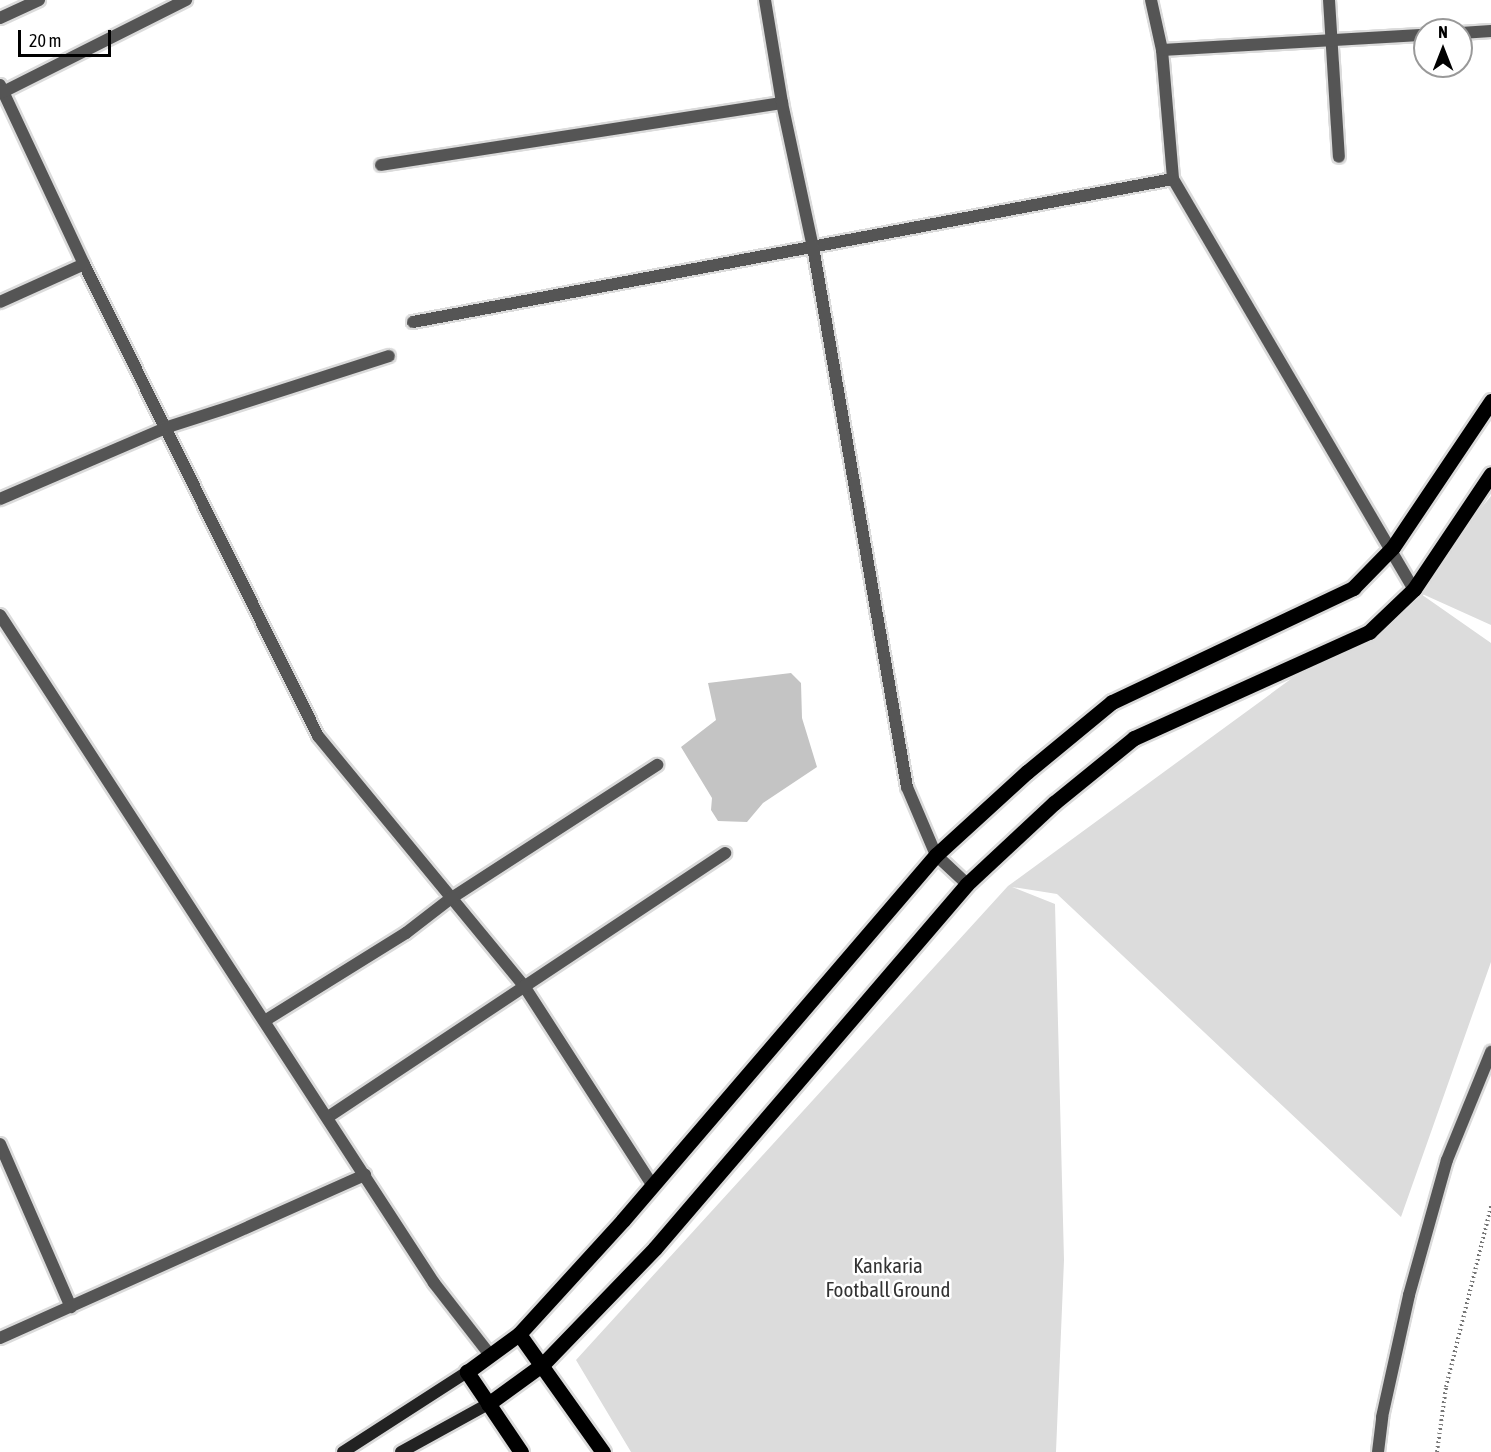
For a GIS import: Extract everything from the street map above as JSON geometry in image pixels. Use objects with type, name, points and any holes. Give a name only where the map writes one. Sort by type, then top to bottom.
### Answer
[{"type":"main road","points":[[343,1452],[467,1372],[519,1334],[653,1186],[936,855],[1027,772],[1112,702],[1353,588],[1392,547],[1491,401]]},
{"type":"main road","points":[[401,1452],[488,1404],[543,1364],[655,1248],[967,884],[1054,803],[1134,738],[1369,632],[1414,589],[1491,474]]},
{"type":"main road","points":[[519,1334],[543,1364],[603,1452]]},
{"type":"main road","points":[[467,1372],[521,1452]]},
{"type":"street","points":[[0,18],[39,0]]},
{"type":"street","points":[[186,0],[2,88],[84,264],[168,427],[318,736],[524,986],[653,1186]]},
{"type":"street","points":[[765,0],[782,103],[813,247],[907,787],[936,855],[967,884]]},
{"type":"street","points":[[1151,0],[1152,17],[1162,50],[1173,179],[1392,547],[1414,589]]},
{"type":"street","points":[[1329,0],[1339,157]]},
{"type":"street","points":[[1473,32],[1491,31]]},
{"type":"street","points":[[1162,50],[1413,36]]},
{"type":"street","points":[[381,165],[782,103]]},
{"type":"street","points":[[413,322],[1173,179]]},
{"type":"street","points":[[0,302],[84,264]]},
{"type":"street","points":[[0,500],[168,427],[389,356]]},
{"type":"street","points":[[0,615],[266,1020],[434,1283],[490,1355]]},
{"type":"street","points":[[266,1020],[406,933],[450,899],[657,765]]},
{"type":"street","points":[[328,1117],[725,853]]},
{"type":"street","points":[[1378,1452],[1382,1417],[1409,1296],[1447,1160],[1491,1052]]},
{"type":"street","points":[[0,1144],[71,1307]]},
{"type":"street","points":[[0,1338],[366,1175]]},
{"type":"path","points":[[1437,1452],[1446,1387],[1491,1206]]},
{"type":"green space","name":"Kankaria Football Ground","points":[[1491,496],[1491,625],[1418,592],[1491,643],[1491,962],[1401,1217],[1057,894],[1012,887],[1055,904],[1064,1260],[1056,1452],[631,1452],[576,1360],[1008,886],[1414,589]]},
{"type":"building","points":[[791,673],[801,683],[802,718],[817,767],[763,803],[747,822],[718,821],[711,810],[712,798],[681,747],[716,720],[708,683]]}]
